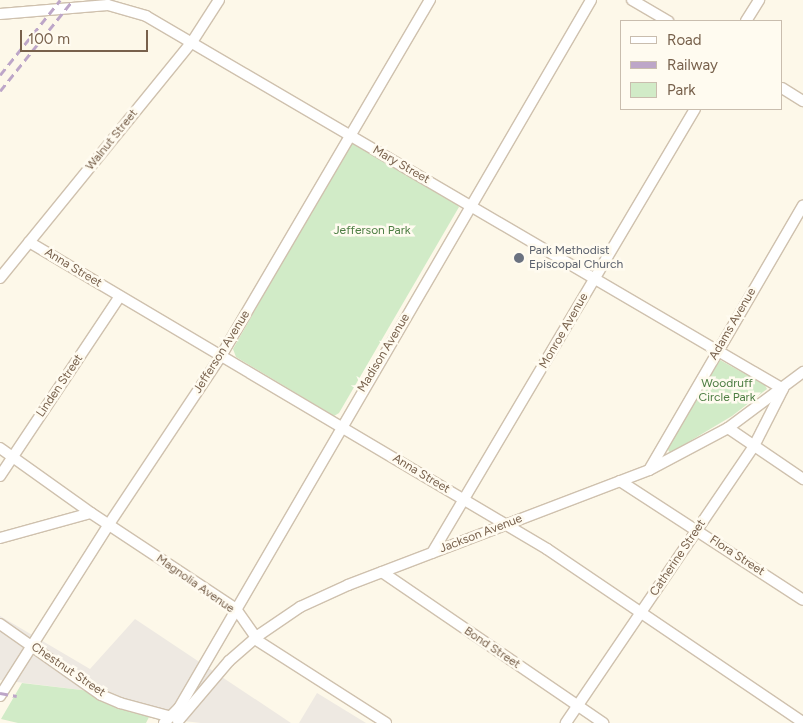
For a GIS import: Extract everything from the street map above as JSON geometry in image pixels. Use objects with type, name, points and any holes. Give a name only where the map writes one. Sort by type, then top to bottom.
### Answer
[{"type":"street","name":"Walnut Street","points":[[0,278],[192,42],[219,0]]},
{"type":"street","name":"Jefferson Avenue","points":[[0,696],[109,524],[221,356],[352,136],[430,0]]},
{"type":"street","name":"Madison Avenue","points":[[166,719],[179,708],[339,428],[591,0]]},
{"type":"street","points":[[632,0],[666,20]]},
{"type":"street","points":[[747,20],[759,0]]},
{"type":"street","name":"Mary Street","points":[[0,14],[108,5],[146,16],[784,390]]},
{"type":"street","points":[[783,89],[803,101]]},
{"type":"street","name":"Monroe Avenue","points":[[432,553],[693,110]]},
{"type":"street","name":"Adams Avenue","points":[[649,470],[717,350],[803,205]]},
{"type":"street","name":"Anna Street","points":[[29,242],[339,428],[547,549],[803,722]]},
{"type":"street","name":"Linden Street","points":[[0,476],[120,296]]},
{"type":"street","name":"Jackson Avenue","points":[[178,722],[229,661],[255,638],[300,607],[382,572],[649,470],[728,428],[784,390],[803,372]]},
{"type":"street","name":"Catherine Street","points":[[566,723],[754,446],[784,390]]},
{"type":"street","points":[[728,428],[803,479]]},
{"type":"street","name":"Magnolia Avenue","points":[[0,448],[91,514],[236,609],[255,638],[386,723]]},
{"type":"street","name":"Flora Street","points":[[620,481],[803,600]]},
{"type":"street","points":[[0,538],[91,514]]},
{"type":"street","name":"Bond Street","points":[[382,572],[603,723]]},
{"type":"street","name":"Chestnut Street","points":[[0,624],[101,695],[120,704],[166,719]]},
{"type":"street","name":"Madison Avenue","points":[[178,722],[179,708]]},
{"type":"shaded area","points":[[0,616],[90,669],[135,619],[291,723],[201,723],[149,717],[116,708],[90,691],[0,680]]},
{"type":"shaded area","points":[[317,693],[366,723],[299,723]]},
{"type":"green space","name":"Jefferson Park","points":[[354,142],[455,202],[459,207],[339,413],[334,416],[236,357],[233,349],[349,144]]},
{"type":"green space","name":"Woodruff Circle Park","points":[[720,360],[765,385],[767,389],[732,416],[670,453],[667,448]]},
{"type":"green space","points":[[22,683],[90,691],[116,708],[149,717],[146,723],[18,723],[1,719]]},
{"type":"railway","points":[[0,75],[60,0]]},
{"type":"railway","points":[[0,91],[73,0]]},
{"type":"railway","points":[[0,693],[17,696]]},
{"type":"place","name":"Park Methodist Episcopal Church","points":[[519,258]]}]
